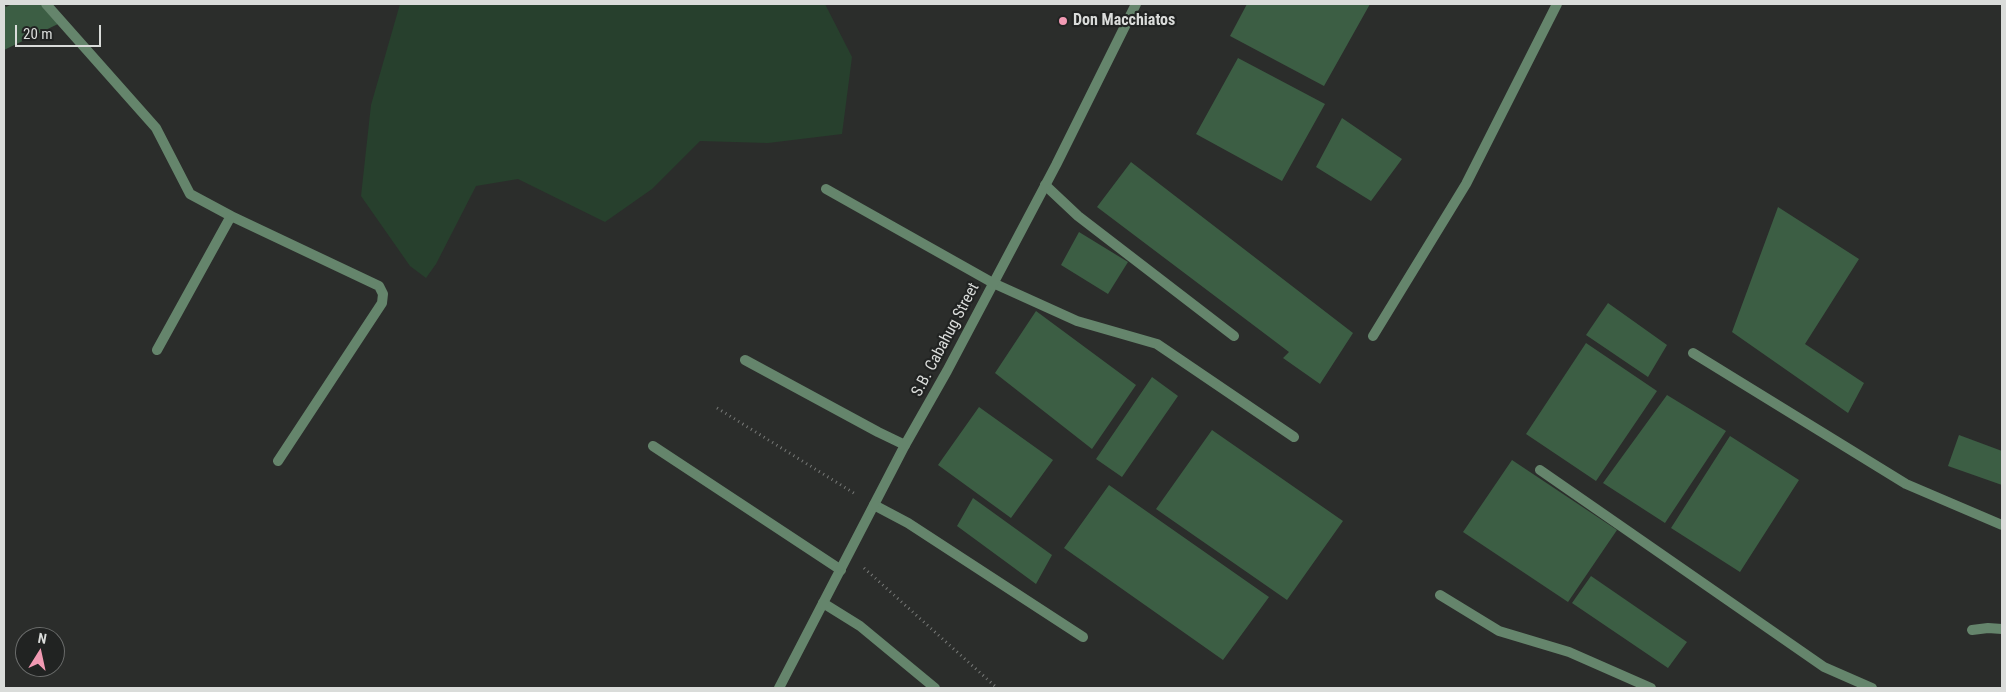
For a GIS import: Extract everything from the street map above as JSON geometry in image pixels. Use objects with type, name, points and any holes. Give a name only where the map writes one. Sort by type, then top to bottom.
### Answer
[{"type":"street","points":[[46,4],[156,128],[190,194],[231,216],[379,286],[383,294],[382,303],[278,461]]},
{"type":"street","name":"S.B. Cabahug Street","points":[[779,688],[905,445],[1045,185],[1136,4]]},
{"type":"street","points":[[1373,336],[1466,184],[1557,4]]},
{"type":"street","points":[[1045,185],[1078,216],[1234,336]]},
{"type":"street","points":[[826,189],[993,283],[1077,321],[1157,344],[1294,437]]},
{"type":"street","points":[[157,350],[231,216]]},
{"type":"street","points":[[1693,353],[1906,484],[2002,525]]},
{"type":"street","points":[[745,360],[905,445]]},
{"type":"street","points":[[653,446],[841,570]]},
{"type":"street","points":[[1540,470],[1824,667],[1872,688]]},
{"type":"street","points":[[874,505],[908,523],[1083,637]]},
{"type":"street","points":[[1440,595],[1499,631],[1569,652],[1651,688]]},
{"type":"street","points":[[823,603],[860,626],[935,688]]},
{"type":"street","points":[[1972,630],[2002,629]]},
{"type":"path","points":[[717,408],[874,505]]},
{"type":"path","points":[[872,574],[997,688]]},
{"type":"green space","points":[[400,4],[825,4],[852,57],[842,134],[768,143],[700,141],[652,189],[605,222],[518,179],[476,186],[436,264],[426,278],[410,266],[361,196],[371,105]]},
{"type":"building","points":[[4,4],[6,7],[12,4],[40,4],[58,24],[4,50]]},
{"type":"building","points":[[1247,4],[1370,4],[1324,86],[1230,36]]},
{"type":"building","points":[[1238,58],[1325,104],[1282,181],[1196,134]]},
{"type":"building","points":[[1342,118],[1402,159],[1371,201],[1316,167]]},
{"type":"building","points":[[1131,162],[1353,333],[1320,384],[1283,358],[1289,352],[1097,207]]},
{"type":"building","points":[[1778,207],[1859,259],[1805,344],[1864,383],[1848,413],[1732,332]]},
{"type":"building","points":[[1079,232],[1128,262],[1108,294],[1061,265]]},
{"type":"building","points":[[1608,303],[1667,345],[1648,377],[1586,335]]},
{"type":"building","points":[[1036,311],[1136,385],[1092,449],[995,373]]},
{"type":"building","points":[[1586,343],[1657,391],[1596,481],[1526,434]]},
{"type":"building","points":[[1152,377],[1178,396],[1122,477],[1096,459]]},
{"type":"building","points":[[1667,395],[1726,431],[1665,523],[1603,483]]},
{"type":"building","points":[[979,407],[1053,460],[1011,518],[938,465]]},
{"type":"building","points":[[1212,430],[1343,521],[1287,600],[1156,509]]},
{"type":"building","points":[[1959,435],[2002,451],[2002,485],[1948,466]]},
{"type":"building","points":[[1730,436],[1799,480],[1740,572],[1671,528]]},
{"type":"building","points":[[1512,460],[1617,530],[1568,602],[1463,532]]},
{"type":"building","points":[[1109,485],[1269,597],[1223,660],[1064,548]]},
{"type":"building","points":[[973,498],[1052,555],[1036,584],[957,526]]},
{"type":"building","points":[[1591,576],[1687,642],[1668,668],[1572,603]]},
{"type":"place","name":"Don Macchiatos","points":[[1063,21]]}]
